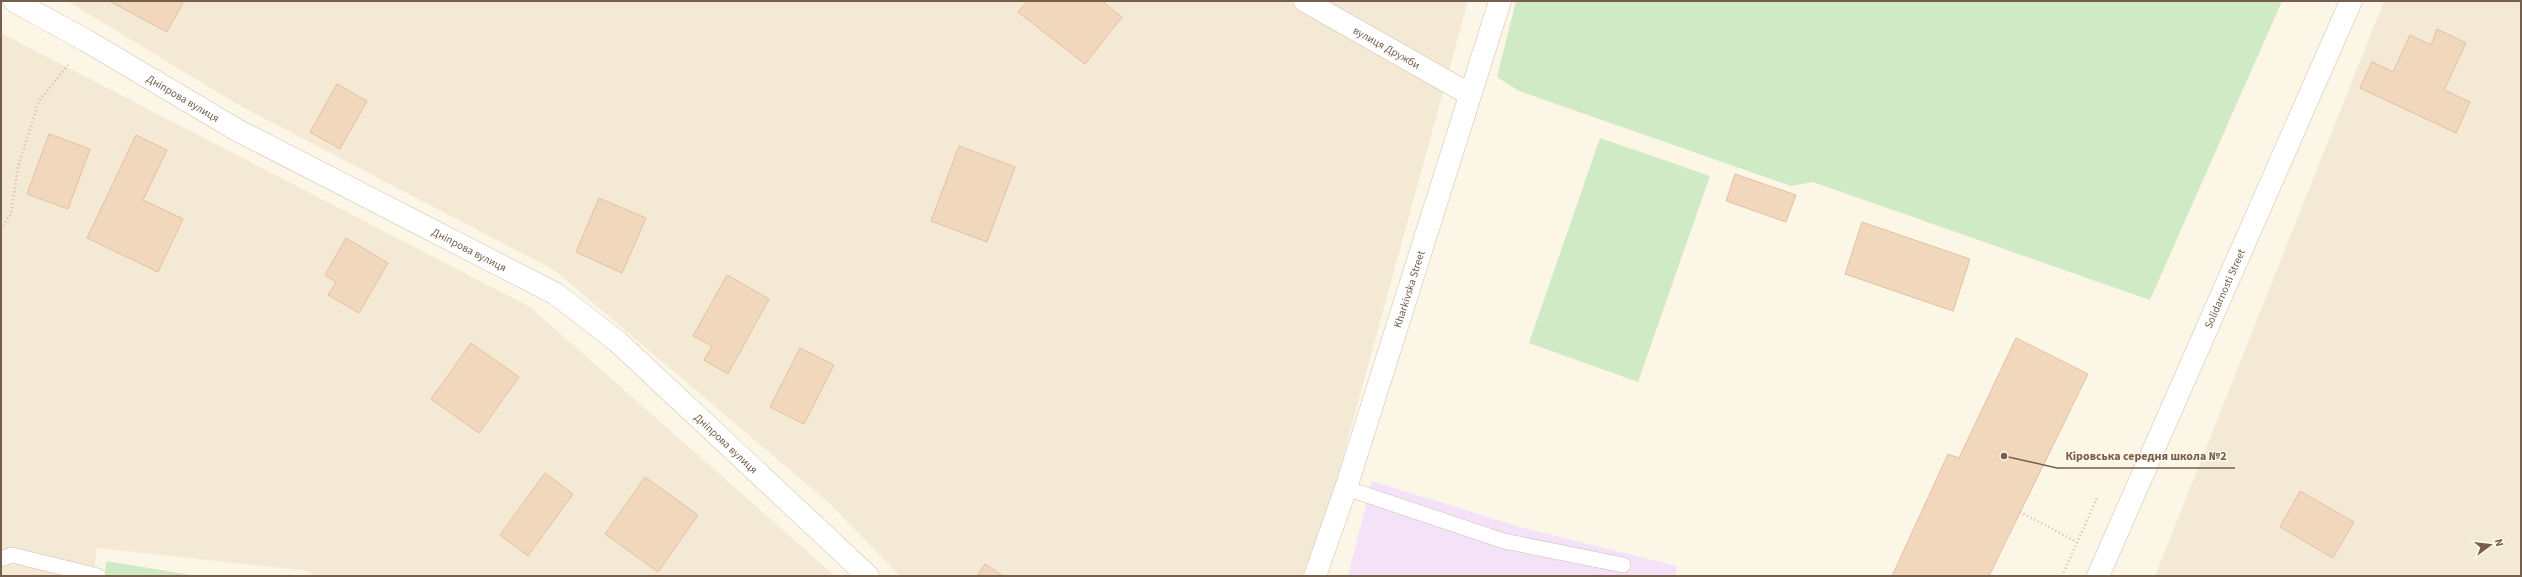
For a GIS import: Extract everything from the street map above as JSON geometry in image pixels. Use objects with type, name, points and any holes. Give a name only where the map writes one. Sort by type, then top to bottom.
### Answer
[{"type":"street","name":"Дніпрова вулиця","points":[[14,1],[88,41],[236,130],[556,294],[618,342],[868,576]]},
{"type":"street","name":"вулиця Дружби","points":[[1305,1],[1469,94]]},
{"type":"street","name":"Kharkivska Street","points":[[1315,576],[1346,488],[1469,94],[1491,36],[1500,1]]},
{"type":"street","name":"Solidarnosti Street","points":[[2098,576],[2351,1]]},
{"type":"lane","points":[[1346,488],[1504,541],[1623,565]]},
{"type":"lane","points":[[1,558],[12,554],[98,576]]},
{"type":"path","points":[[1,229],[11,214],[18,167],[39,101],[88,41]]},
{"type":"path","points":[[2020,512],[2077,542],[2062,576]]},
{"type":"shaded area","points":[[67,1],[1468,1],[1332,497],[1305,576],[900,576],[830,504],[554,270],[237,104]]},
{"type":"shaded area","points":[[2384,1],[2521,1],[2521,576],[2155,576]]},
{"type":"shaded area","points":[[1,33],[530,307],[835,576],[314,576],[309,571],[97,548],[93,576],[1,576]]},
{"type":"shaded area","points":[[1372,481],[1520,527],[1677,566],[1675,576],[1348,576]]},
{"type":"green space","points":[[1516,1],[2282,1],[2150,300],[1813,182],[1791,186],[1519,91],[1497,77]]},
{"type":"green space","points":[[1600,138],[1710,176],[1638,382],[1529,343]]},
{"type":"green space","points":[[106,561],[198,576],[105,576]]},
{"type":"building","points":[[109,1],[184,1],[167,32]]},
{"type":"building","points":[[1027,1],[1102,1],[1122,17],[1085,64],[1018,12]]},
{"type":"building","points":[[2437,29],[2466,43],[2444,90],[2470,102],[2456,133],[2360,88],[2372,62],[2393,72],[2410,35],[2431,45]]},
{"type":"building","points":[[337,84],[367,101],[340,149],[310,132]]},
{"type":"building","points":[[49,134],[90,149],[68,209],[27,194]]},
{"type":"building","points":[[136,135],[167,150],[143,200],[183,219],[158,272],[87,238]]},
{"type":"building","points":[[959,146],[1015,167],[987,242],[931,221]]},
{"type":"building","points":[[1735,174],[1796,195],[1786,222],[1726,201]]},
{"type":"building","points":[[599,198],[646,218],[622,273],[576,252]]},
{"type":"building","points":[[1862,222],[1970,259],[1953,311],[1845,274]]},
{"type":"building","points":[[346,238],[388,263],[359,313],[328,295],[336,282],[325,275]]},
{"type":"building","points":[[727,275],[769,299],[728,374],[704,360],[712,346],[693,336]]},
{"type":"building","points":[[2016,338],[2088,374],[1989,576],[1892,576],[1948,454],[1959,458]]},
{"type":"building","points":[[471,343],[519,377],[479,433],[431,399]]},
{"type":"building","points":[[800,348],[834,365],[804,424],[770,407]]},
{"type":"building","points":[[545,473],[573,494],[528,556],[500,535]]},
{"type":"building","points":[[645,477],[698,515],[658,572],[605,534]]},
{"type":"building","points":[[2300,491],[2354,522],[2333,558],[2280,527]]},
{"type":"building","points":[[985,564],[1003,576],[977,576]]},
{"type":"place","name":"Кіровська середня школа №2","points":[[2004,456]]}]
